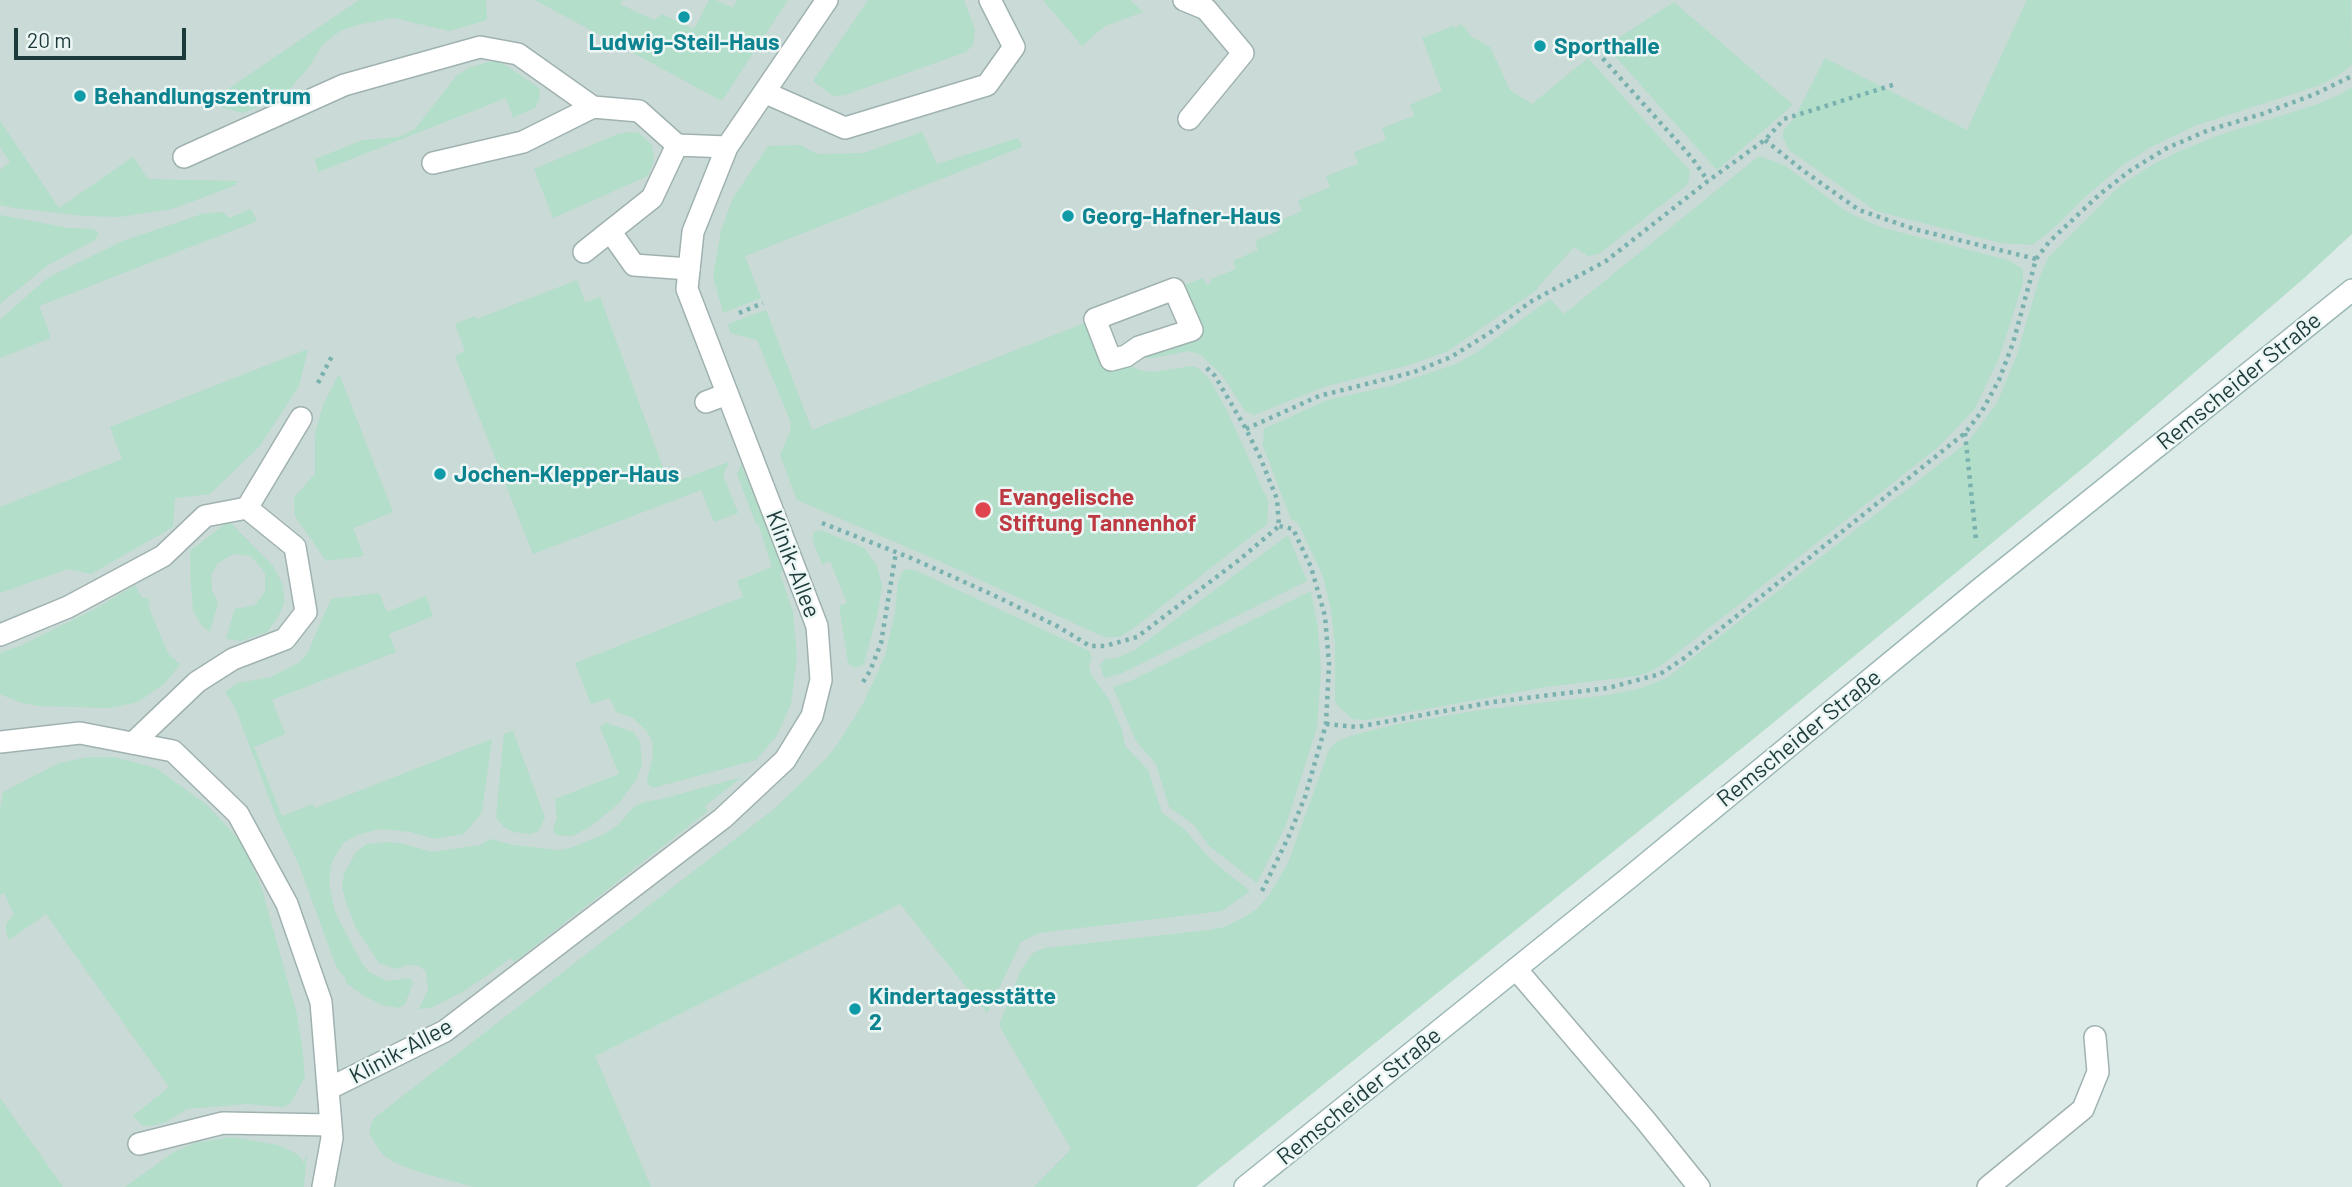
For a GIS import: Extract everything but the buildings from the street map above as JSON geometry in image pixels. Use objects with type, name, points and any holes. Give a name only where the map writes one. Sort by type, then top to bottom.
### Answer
[{"type":"street","name":"Klinik-Allee","points":[[323,1187],[332,1138],[328,1089],[445,1031],[723,818],[785,761],[812,716],[821,680],[817,626],[688,289],[694,232],[727,147],[827,0]]},
{"type":"street","points":[[766,93],[845,128],[987,85],[1014,47],[990,0]]},
{"type":"street","points":[[1184,0],[1206,9],[1243,53],[1189,119]]},
{"type":"street","points":[[184,157],[344,85],[480,47],[518,54],[593,107],[639,111],[677,145],[727,147]]},
{"type":"street","points":[[433,163],[523,142],[593,107]]},
{"type":"street","points":[[584,252],[652,198],[677,145]]},
{"type":"street","points":[[610,231],[634,265],[689,269]]},
{"type":"street","name":"Remscheider Straße","points":[[1245,1187],[2352,290]]},
{"type":"street","points":[[706,402],[727,394]]},
{"type":"street","points":[[0,635],[68,607],[163,556],[205,516],[247,508],[301,418]]},
{"type":"street","points":[[133,743],[197,682],[233,659],[285,639],[306,612],[295,547],[247,508]]},
{"type":"street","points":[[0,741],[80,733],[173,751],[239,814],[288,904],[321,1002],[328,1089]]},
{"type":"street","points":[[1516,969],[1699,1187]]},
{"type":"street","points":[[1989,1187],[2083,1109],[2098,1072],[2095,1037]]},
{"type":"street","points":[[139,1144],[223,1123],[330,1125]]},
{"type":"path","points":[[1597,52],[1692,158],[1708,181]]},
{"type":"path","points":[[1326,724],[1357,727],[1493,702],[1608,688],[1660,674],[1684,659],[1965,433],[1982,411],[1999,380],[2013,343],[2036,259],[2049,242],[2100,194],[2131,170],[2167,148],[2209,130],[2315,94],[2352,76]]},
{"type":"path","points":[[1246,429],[1319,396],[1413,372],[1451,356],[1491,332],[1530,302],[1606,261],[1766,139],[1784,119],[1896,84]]},
{"type":"path","points":[[1765,140],[1859,210],[1914,229],[2036,259]]},
{"type":"path","points":[[1197,359],[1215,376],[1246,429],[1278,499],[1279,526]]},
{"type":"path","points":[[1965,433],[1981,588]]},
{"type":"path","points":[[781,528],[812,520],[839,528],[991,594],[1057,626],[1090,646],[1105,646],[1137,637],[1239,560],[1279,526],[1293,528],[1311,567],[1325,616],[1329,664],[1326,724],[1306,797],[1262,891]]},
{"type":"path","points":[[816,701],[855,694],[870,671],[881,643],[897,552]]},
{"type":"shaded area","name":"Evangelische Stiftung Tannenhof","points":[[0,0],[2352,0],[2352,196],[1133,1187],[0,1187]]},
{"type":"green space","points":[[359,0],[486,0],[487,20],[449,31],[394,18],[361,24],[340,31],[322,45],[309,67],[283,97],[243,113],[210,104],[228,89]]},
{"type":"green space","points":[[535,0],[622,0],[620,4],[654,20],[662,14],[694,29],[709,0],[716,0],[733,8],[737,0],[788,0],[720,100]]},
{"type":"green space","points":[[868,0],[964,0],[975,30],[973,45],[966,52],[845,95],[833,96],[813,81]]},
{"type":"green space","points":[[1043,0],[1130,0],[1143,12],[1105,26],[1082,46]]},
{"type":"green space","points":[[2027,0],[2351,0],[2352,62],[2350,67],[2320,85],[2194,126],[2149,148],[2120,167],[2032,245],[2001,243],[1876,211],[1789,150],[1783,138],[1783,131],[1795,117],[1825,58],[1967,130]]},
{"type":"green space","points":[[1674,2],[1793,105],[1717,170],[1606,46]]},
{"type":"green space","points":[[1461,24],[1472,37],[1490,47],[1510,90],[1532,104],[1588,58],[1690,171],[1688,184],[1599,254],[1588,256],[1574,247],[1538,289],[1448,351],[1409,365],[1324,387],[1254,415],[1245,411],[1222,375],[1200,354],[1188,351],[1154,358],[1141,355],[1192,330],[1174,289],[1203,278],[1206,284],[1211,283],[1211,279],[1236,269],[1233,261],[1258,250],[1255,241],[1280,230],[1277,222],[1302,211],[1298,201],[1330,187],[1326,176],[1358,164],[1354,152],[1386,140],[1382,128],[1414,116],[1410,105],[1442,91],[1422,38]]},
{"type":"green space","points":[[488,62],[507,66],[539,88],[540,96],[536,107],[513,118],[506,98],[318,172],[315,159],[363,140],[399,137],[415,129],[457,75]]},
{"type":"green space","points":[[2352,87],[2352,234],[2088,464],[1757,736],[1196,1187],[1034,1187],[1071,1149],[999,1025],[1021,970],[1033,953],[1045,948],[1209,930],[1224,927],[1257,909],[1270,894],[1288,863],[1329,750],[1335,743],[1350,736],[1393,725],[1480,710],[1609,695],[1638,689],[1667,678],[1969,441],[1997,403],[2017,355],[2040,276],[2048,258],[2120,186],[2180,151],[2217,136],[2315,105]]},
{"type":"green space","points":[[0,121],[59,208],[133,157],[148,179],[238,181],[234,186],[172,209],[119,217],[84,216],[0,205],[0,170],[10,162],[0,147]]},
{"type":"green space","points":[[922,132],[937,164],[1018,138],[1022,147],[745,256],[761,298],[723,313],[713,276],[721,231],[733,198],[768,146],[800,145],[817,154],[864,153]]},
{"type":"green space","points":[[639,133],[652,145],[654,160],[648,176],[553,218],[534,169],[618,134]]},
{"type":"green space","points":[[1759,156],[1784,165],[1847,212],[1880,227],[2008,260],[2023,269],[2023,283],[1999,358],[1974,410],[1937,448],[1650,672],[1546,687],[1366,720],[1353,719],[1335,701],[1335,645],[1323,576],[1298,523],[1291,519],[1263,446],[1264,429],[1327,400],[1391,386],[1456,364],[1476,353],[1550,299],[1564,314]]},
{"type":"green space","points":[[251,209],[257,221],[39,306],[51,338],[0,358],[0,320],[45,280],[123,241],[202,214],[218,212],[229,218]]},
{"type":"green space","points":[[0,215],[99,232],[95,240],[48,265],[0,304]]},
{"type":"green space","points":[[577,280],[585,302],[600,297],[669,484],[729,462],[723,475],[738,513],[714,522],[701,490],[533,554],[455,356],[465,351],[455,324],[475,316],[477,319]]},
{"type":"green space","points":[[766,310],[812,430],[1095,319],[1131,365],[1138,370],[1153,372],[1192,366],[1198,368],[1210,380],[1268,501],[1267,524],[1131,630],[1119,637],[1104,637],[937,560],[797,500],[780,455],[791,423],[757,340],[730,333],[728,324]]},
{"type":"green space","points":[[308,349],[299,386],[259,447],[210,494],[175,498],[173,527],[91,574],[68,569],[0,593],[0,507],[122,459],[110,427]]},
{"type":"green space","points":[[339,374],[393,512],[353,528],[364,556],[326,561],[295,516],[294,497],[315,474],[315,434],[323,405]]},
{"type":"green space","points":[[741,464],[784,570],[780,574],[793,612],[797,657],[791,704],[776,737],[756,760],[653,788],[648,785],[647,780],[653,756],[652,741],[647,731],[633,718],[616,712],[610,698],[591,704],[575,663],[743,597],[737,581],[772,567],[758,523],[756,524],[737,474]]},
{"type":"green space","points":[[229,521],[273,566],[283,585],[284,603],[267,632],[241,641],[226,639],[235,609],[255,605],[265,592],[265,573],[251,556],[233,554],[217,564],[211,575],[212,591],[218,602],[210,632],[201,625],[193,610],[190,551]]},
{"type":"green space","points":[[821,530],[864,548],[877,566],[882,585],[864,664],[855,668],[848,663],[839,606],[847,603],[830,561],[822,564],[812,539],[814,532]]},
{"type":"green space","points":[[1288,535],[1307,581],[1120,674],[1104,678],[1100,664],[1105,659],[1117,658],[1135,650]]},
{"type":"green space","points":[[906,569],[917,571],[1089,651],[1092,658],[1089,665],[1091,675],[1108,698],[1122,730],[1125,746],[1148,770],[1162,813],[1185,830],[1211,860],[1250,891],[1222,911],[1039,933],[1021,942],[987,1013],[900,904],[595,1056],[651,1187],[474,1187],[422,1173],[395,1163],[382,1154],[369,1133],[373,1119],[774,809],[827,758],[863,704],[885,656],[895,612],[898,582]]},
{"type":"green space","points":[[135,585],[142,598],[148,598],[150,611],[169,655],[180,664],[165,683],[138,702],[110,708],[38,706],[0,694],[0,653],[95,609]]},
{"type":"green space","points":[[1311,591],[1318,628],[1321,671],[1317,727],[1286,825],[1257,883],[1209,846],[1194,825],[1169,807],[1156,764],[1136,741],[1113,687],[1131,681]]},
{"type":"green space","points":[[379,593],[387,612],[426,596],[433,616],[389,634],[396,652],[272,700],[285,734],[254,747],[282,816],[313,804],[315,808],[492,739],[482,812],[464,834],[434,839],[411,832],[381,829],[360,834],[344,842],[332,861],[329,882],[335,912],[361,962],[369,972],[387,981],[410,978],[413,983],[405,1004],[399,1008],[383,1005],[366,997],[346,983],[336,966],[299,865],[277,819],[235,707],[225,692],[238,683],[271,677],[300,662],[307,654],[330,599]]},
{"type":"green space","points":[[606,723],[633,732],[640,741],[642,764],[636,780],[619,803],[590,827],[572,836],[556,835],[553,830],[557,818],[555,799],[619,774],[600,727]]},
{"type":"green space","points":[[513,731],[545,818],[538,831],[531,834],[514,832],[504,827],[496,817],[504,734]]},
{"type":"green space","points":[[89,757],[114,757],[156,768],[208,806],[243,844],[262,889],[297,1015],[305,1077],[290,1104],[283,1107],[247,1104],[187,1109],[164,1123],[142,1125],[133,1116],[169,1087],[46,914],[9,940],[6,924],[14,914],[4,893],[0,895],[0,810],[3,792],[59,763]]},
{"type":"green space","points":[[742,777],[705,806],[708,811],[514,962],[511,958],[466,990],[431,1008],[419,1009],[428,990],[426,971],[417,965],[397,969],[379,963],[356,928],[346,903],[342,887],[344,874],[356,852],[367,844],[404,844],[432,852],[480,845],[490,839],[558,850],[570,848],[605,834],[618,825],[634,807],[644,802]]},
{"type":"green space","points":[[0,1098],[63,1187],[0,1187]]},
{"type":"green space","points":[[231,1137],[278,1145],[297,1154],[304,1163],[307,1152],[304,1187],[125,1187],[174,1152],[195,1143]]},
{"type":"place","name":"Ludwig-Steil-Haus","points":[[684,17]]},
{"type":"place","name":"Sporthalle","points":[[1540,46]]},
{"type":"place","name":"Behandlungszentrum","points":[[80,96]]},
{"type":"place","name":"Georg-Hafner-Haus","points":[[1068,216]]},
{"type":"place","name":"Jochen-Klepper-Haus","points":[[440,474]]},
{"type":"place","name":"Evangelische Stiftung Tannenhof","points":[[983,510]]},
{"type":"place","name":"Kindertagesstätte 2","points":[[855,1009]]}]
